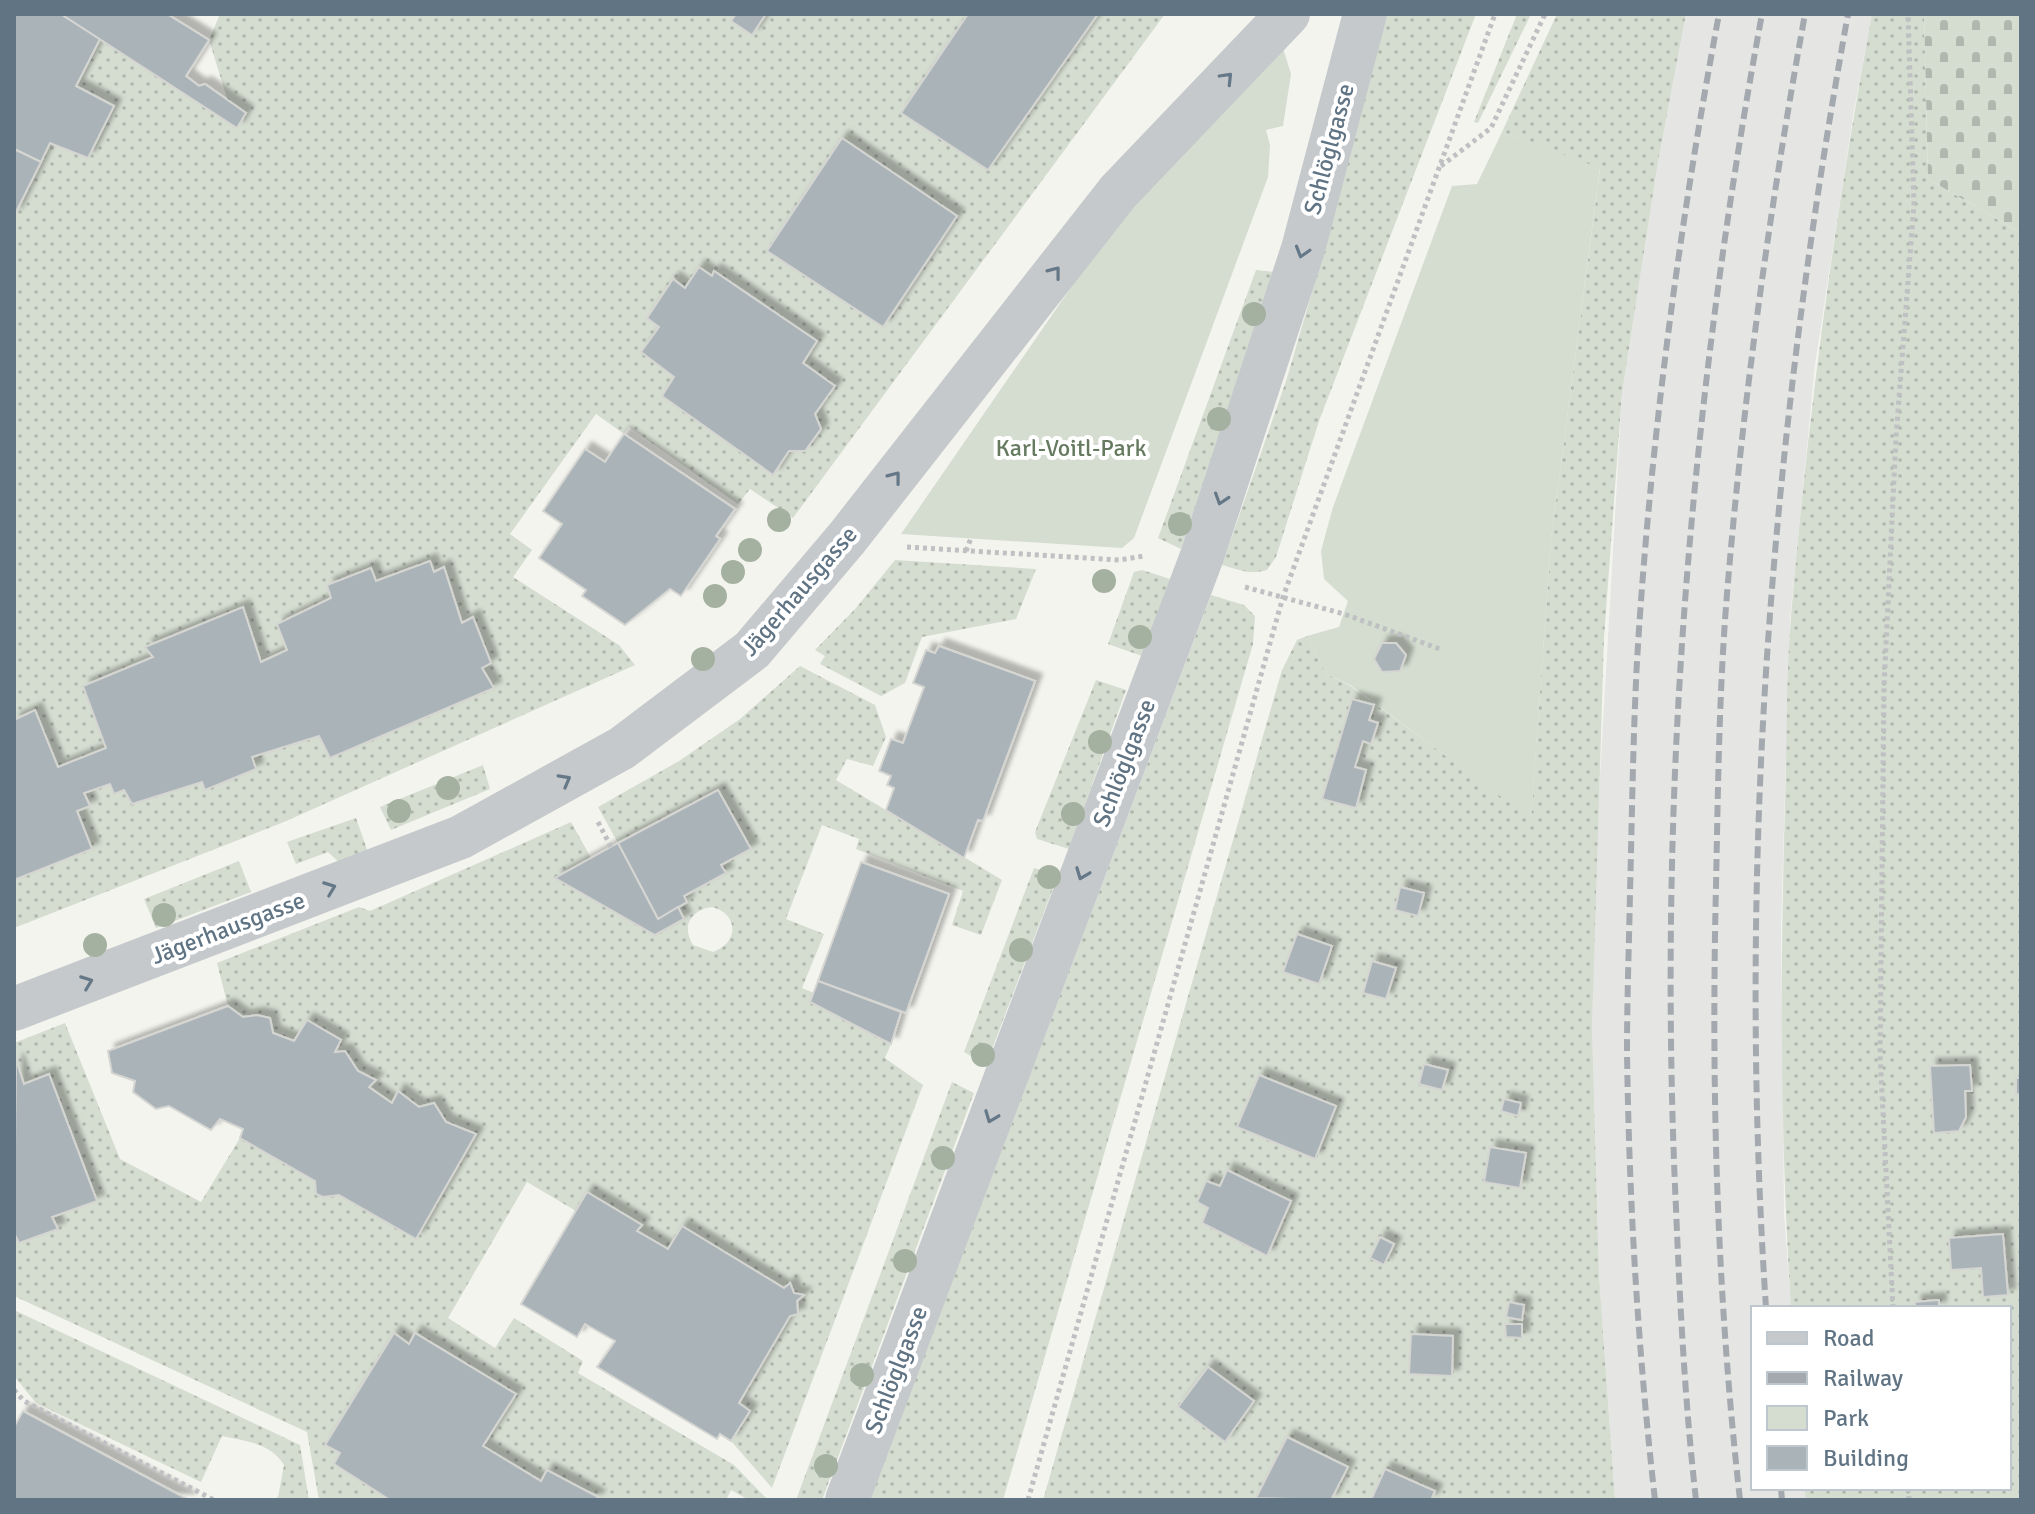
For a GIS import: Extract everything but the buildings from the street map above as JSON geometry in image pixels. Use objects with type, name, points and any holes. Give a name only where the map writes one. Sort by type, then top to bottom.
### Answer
[{"type":"street","name":"Jägerhausgasse","points":[[14,1009],[461,837],[622,748],[752,650],[847,538],[1118,192],[1288,14]]},
{"type":"street","name":"Schlöglgasse","points":[[847,1500],[1196,572],[1303,249],[1365,14]]},
{"type":"path","points":[[1028,1500],[1283,597],[1495,14]]},
{"type":"path","points":[[1440,167],[1491,128],[1545,14]]},
{"type":"path","points":[[1893,1306],[1880,1054],[1883,735],[1896,437],[1914,204],[1908,14]]},
{"type":"path","points":[[847,538],[898,547],[1119,560],[1150,554],[1196,572],[1344,614],[1440,649]]},
{"type":"path","points":[[966,551],[971,538]]},
{"type":"path","points":[[591,810],[611,847]]},
{"type":"path","points":[[14,1390],[24,1401],[214,1500]]},
{"type":"shaded area","points":[[1686,14],[1872,14],[1853,116],[1815,365],[1790,620],[1781,927],[1784,1211],[1791,1306],[1751,1306],[1751,1490],[1804,1490],[1806,1500],[1615,1500],[1599,1275],[1592,1026],[1596,846],[1622,393],[1658,162]]},
{"type":"green space","points":[[220,14],[1165,14],[793,518],[750,489],[738,504],[629,427],[624,434],[596,414],[510,534],[532,550],[513,577],[619,645],[635,665],[284,822],[14,928],[14,215],[100,39],[236,127],[209,40]]},
{"type":"green space","points":[[1388,14],[1476,14],[1319,421],[1276,557],[1267,570],[1239,570],[1222,565],[1287,378],[1331,227],[1362,97]]},
{"type":"green space","points":[[1517,14],[1531,14],[1478,123],[1474,122]]},
{"type":"green space","points":[[1557,14],[1686,14],[1658,162],[1622,393],[1604,638],[1592,1026],[1599,1275],[1615,1500],[1043,1500],[1282,670],[1297,640],[1307,636],[1326,674],[1349,685],[1531,818],[1551,539],[1600,169],[1502,132]]},
{"type":"green space","points":[[1872,14],[1924,14],[1928,179],[2021,233],[2021,1500],[1806,1500],[1804,1490],[2011,1490],[2011,1306],[1791,1306],[1783,1120],[1782,994],[1789,639],[1824,314]]},
{"type":"green space","points":[[1924,14],[2021,14],[2021,233],[1928,179]]},
{"type":"green space","name":"Karl-Voitl-Park","points":[[1283,48],[1291,74],[1283,126],[1266,130],[1270,145],[1268,177],[1134,538],[1122,548],[901,534],[1103,241],[1212,111]]},
{"type":"green space","points":[[1502,132],[1600,168],[1551,539],[1531,819],[1350,685],[1326,674],[1307,636],[1339,627],[1348,601],[1324,579],[1321,551],[1333,507],[1452,186],[1477,184]]},
{"type":"green space","points":[[1256,270],[1275,272],[1181,549],[1158,538]]},
{"type":"green space","points":[[895,560],[1036,569],[1016,619],[922,637],[905,683],[881,696],[820,664],[825,656],[815,650],[856,608]]},
{"type":"green space","points":[[1142,570],[1170,579],[1142,656],[1108,644],[1134,572]]},
{"type":"green space","points":[[1211,595],[1244,605],[1255,616],[1253,644],[1003,1500],[870,1500]]},
{"type":"green space","points":[[800,666],[875,705],[886,737],[873,766],[847,759],[836,780],[1002,880],[981,935],[952,925],[963,891],[856,849],[859,839],[822,825],[786,919],[824,934],[802,988],[814,993],[810,1002],[891,1044],[885,1058],[923,1085],[772,1488],[731,1441],[750,1411],[739,1403],[790,1316],[798,1314],[797,1301],[804,1295],[794,1293],[790,1283],[784,1288],[683,1226],[668,1249],[637,1231],[642,1224],[588,1192],[576,1211],[527,1182],[448,1318],[495,1348],[514,1318],[583,1361],[578,1373],[734,1465],[768,1500],[749,1500],[731,1490],[726,1500],[595,1500],[597,1496],[548,1471],[541,1481],[483,1446],[516,1394],[415,1333],[409,1344],[394,1334],[326,1444],[340,1453],[334,1464],[390,1500],[319,1500],[307,1432],[14,1296],[14,1233],[20,1243],[58,1228],[52,1217],[24,1084],[14,1057],[14,1043],[65,1023],[120,1159],[201,1202],[240,1138],[315,1181],[317,1194],[323,1197],[339,1195],[416,1239],[476,1134],[446,1122],[434,1103],[419,1107],[398,1091],[391,1103],[369,1087],[375,1080],[358,1071],[345,1051],[335,1052],[273,1033],[270,1018],[257,1015],[243,1017],[228,1006],[217,963],[359,907],[370,911],[571,822],[591,858],[556,878],[656,935],[684,919],[678,907],[687,902],[684,896],[725,873],[721,865],[750,849],[687,805],[618,843],[598,807],[679,761],[740,719]],"holes":[[[712,907],[721,911],[731,922],[728,942],[713,952],[693,945],[688,925],[694,915]]]},
{"type":"green space","points":[[1096,680],[1126,690],[1069,849],[1037,839],[1035,832]]},
{"type":"green space","points":[[483,765],[490,789],[391,830],[380,807]]},
{"type":"green space","points":[[356,818],[369,855],[343,866],[328,852],[296,864],[287,842]]},
{"type":"green space","points":[[239,861],[251,892],[156,928],[144,899]]},
{"type":"green space","points":[[1034,868],[1058,875],[986,1065],[964,1052]]},
{"type":"green space","points":[[952,1082],[974,1093],[822,1500],[796,1500]]},
{"type":"green space","points":[[14,1310],[300,1445],[309,1500],[272,1500],[278,1497],[284,1465],[272,1452],[257,1444],[222,1436],[201,1482],[36,1403],[14,1376]]},
{"type":"railway","points":[[1655,1500],[1639,1332],[1628,1107],[1627,1012],[1636,690],[1658,417],[1691,174],[1719,14]]},
{"type":"railway","points":[[1696,1500],[1681,1318],[1671,1058],[1671,908],[1676,758],[1684,608],[1715,310],[1762,14]]},
{"type":"railway","points":[[1740,1500],[1726,1347],[1715,1117],[1721,703],[1727,594],[1749,375],[1780,158],[1805,14]]},
{"type":"railway","points":[[1766,1306],[1758,1145],[1756,982],[1759,820],[1767,658],[1780,497],[1798,336],[1848,14]]},
{"type":"railway","points":[[1781,1490],[1782,1500]]}]
